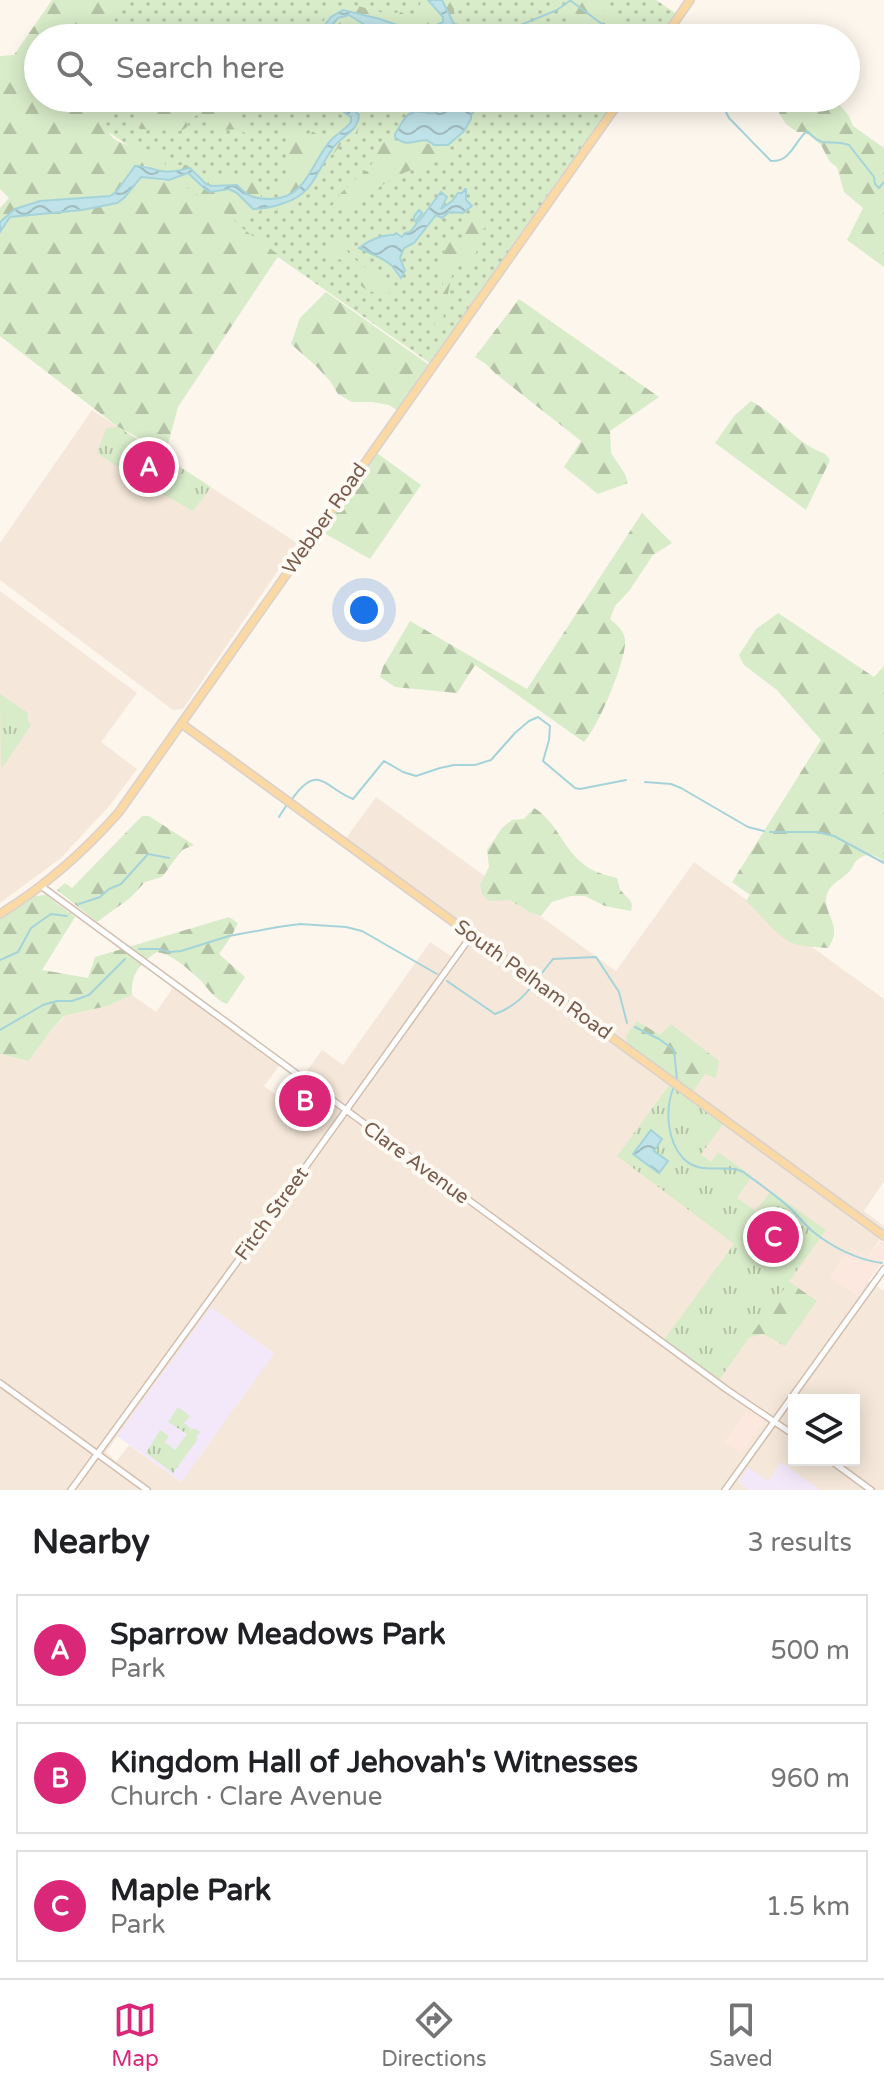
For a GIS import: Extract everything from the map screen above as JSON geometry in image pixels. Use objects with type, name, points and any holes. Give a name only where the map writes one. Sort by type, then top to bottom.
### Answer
[{"type":"main road","points":[[674,24],[690,0]]},
{"type":"main road","name":"Webber Road","points":[[0,914],[41,886],[105,828],[182,724],[612,112]]},
{"type":"main road","name":"South Pelham Road","points":[[182,724],[884,1236]]},
{"type":"street","name":"Clare Avenue","points":[[41,886],[345,1111],[788,1431]]},
{"type":"street","name":"Fitch Street","points":[[71,1490],[471,936]]},
{"type":"street","points":[[725,1490],[884,1269]]},
{"type":"street","points":[[0,1383],[147,1490]]},
{"type":"street","points":[[838,1466],[871,1490]]},
{"type":"shaded area","points":[[92,410],[297,543],[183,709],[173,710],[0,580],[0,543]]},
{"type":"shaded area","points":[[0,591],[137,693],[101,742],[137,769],[110,805],[61,858],[0,903]]},
{"type":"shaded area","points":[[376,797],[616,971],[694,862],[884,999],[884,1181],[864,1211],[884,1226],[884,1233],[868,1258],[857,1296],[868,1281],[884,1291],[884,1490],[0,1490],[0,1054],[29,1061],[65,1016],[107,1006],[132,995],[156,1012],[177,982],[283,1061],[264,1086],[306,1117],[324,1091],[304,1075],[322,1050],[343,1065],[430,942],[451,956],[466,936],[341,845]],"holes":[[[211,1308],[273,1353],[181,1482],[129,1445],[116,1462],[106,1452]]]},
{"type":"shaded area","points":[[881,1240],[884,1242],[884,1260],[857,1296],[830,1277],[852,1247],[868,1258]]},
{"type":"shaded area","points":[[211,1307],[274,1354],[181,1482],[117,1436]]},
{"type":"shaded area","points":[[747,1409],[765,1420],[741,1454],[725,1442]]},
{"type":"shaded area","points":[[781,1462],[820,1490],[749,1490],[738,1482],[748,1467],[768,1481]]},
{"type":"green space","points":[[52,0],[122,0],[113,24],[35,24]]},
{"type":"green space","points":[[120,0],[656,0],[678,15],[672,24],[114,24],[110,21]]},
{"type":"green space","points":[[422,0],[457,0],[454,11],[456,19],[468,24],[358,24],[347,18],[340,24],[323,24],[333,8],[347,3],[380,12],[401,12],[409,17],[415,15]]},
{"type":"green space","points":[[575,0],[597,0],[604,10],[617,19],[616,24],[570,24],[569,6]]},
{"type":"green space","points":[[24,41],[24,112],[107,112],[106,123],[113,138],[159,155],[168,172],[145,165],[110,196],[40,201],[15,209],[0,222],[0,208],[9,198],[0,189],[0,56],[14,55]]},
{"type":"green space","points":[[106,112],[611,112],[437,368],[172,183],[161,157],[126,144],[104,129],[102,117]]},
{"type":"green space","points":[[238,112],[247,125],[247,134],[238,129],[223,130],[205,116],[192,117],[186,128],[180,131],[140,129],[137,122],[146,114]]},
{"type":"green space","points":[[846,112],[853,126],[884,148],[884,267],[847,240],[863,208],[844,192],[837,167],[830,162],[821,145],[805,132],[797,132],[786,124],[779,113]]},
{"type":"green space","points":[[349,119],[359,119],[355,138],[343,142],[326,160],[301,199],[287,208],[277,209],[289,150],[283,132],[285,127],[308,135],[312,131],[325,140]]},
{"type":"green space","points":[[388,138],[411,145],[422,142],[447,146],[453,151],[447,159],[400,175],[357,202],[333,212],[330,209],[340,194],[368,170],[373,162],[373,153]]},
{"type":"green space","points":[[175,165],[186,165],[209,176],[229,174],[255,183],[261,194],[260,211],[248,213],[242,221],[247,229],[175,179],[279,255],[178,407],[166,452],[118,427],[0,336],[0,232],[10,217],[104,206],[124,198],[141,177],[163,181],[174,178],[171,171]]},
{"type":"green space","points":[[475,210],[489,221],[488,226],[480,231],[481,241],[474,257],[465,268],[460,264],[456,267],[441,329],[437,333],[434,331],[435,319],[443,283],[439,275],[441,258],[450,239],[457,241],[465,234],[463,226]]},
{"type":"green space","points":[[336,237],[341,238],[355,259],[391,284],[391,291],[386,296],[361,286],[360,273],[329,252],[328,242]]},
{"type":"green space","points":[[326,292],[432,367],[400,412],[389,405],[352,402],[338,394],[316,366],[291,344],[300,318]]},
{"type":"green space","points":[[519,299],[659,397],[610,431],[611,453],[628,483],[598,494],[564,467],[581,441],[475,357]]},
{"type":"green space","points":[[751,401],[830,460],[806,510],[715,443],[734,416]]},
{"type":"green space","points":[[118,427],[211,487],[193,511],[97,453],[106,428]]},
{"type":"green space","points":[[374,451],[421,485],[370,559],[324,533]]},
{"type":"green space","points":[[642,513],[672,543],[653,555],[615,606],[610,619],[624,636],[624,654],[603,710],[584,742],[475,665],[457,693],[395,687],[380,677],[410,621],[527,689]]},
{"type":"green space","points":[[778,613],[874,677],[884,666],[884,862],[872,855],[863,856],[829,890],[826,901],[834,932],[828,948],[788,941],[746,901],[750,895],[732,882],[821,740],[777,690],[744,665],[739,655],[756,629]]},
{"type":"green space","points":[[0,694],[28,713],[27,719],[31,725],[1,770]]},
{"type":"green space","points":[[534,808],[542,813],[581,862],[617,878],[620,889],[631,901],[631,911],[605,906],[585,896],[571,896],[552,902],[541,916],[510,900],[488,901],[480,885],[489,867],[487,850],[502,828],[512,820],[524,819]]},
{"type":"green space","points":[[142,816],[149,816],[194,845],[182,850],[162,877],[145,882],[130,898],[97,922],[57,890],[65,883],[72,888]]},
{"type":"green space","points":[[46,895],[75,917],[42,970],[88,978],[95,957],[229,917],[238,923],[219,954],[245,977],[227,1004],[214,996],[183,965],[157,952],[137,970],[132,995],[107,1006],[64,1016],[29,1061],[0,1054],[0,918],[35,896]]},
{"type":"green space","points":[[637,1021],[660,1035],[671,1024],[719,1061],[716,1078],[705,1074],[692,1093],[628,1046],[626,1036]]},
{"type":"green space","points":[[670,1084],[724,1123],[701,1154],[711,1162],[718,1152],[752,1176],[737,1198],[756,1211],[771,1191],[826,1230],[719,1380],[664,1340],[734,1244],[617,1156]]},
{"type":"green space","points":[[735,1244],[817,1301],[785,1346],[763,1334],[748,1338],[664,1340]]},
{"type":"green space","points":[[178,1407],[190,1416],[184,1423],[191,1429],[189,1432],[194,1428],[200,1432],[173,1473],[146,1453],[160,1430],[169,1436],[165,1442],[175,1450],[187,1434],[168,1422]]},
{"type":"water","points":[[428,0],[442,0],[454,24],[439,24],[443,22],[443,17]]},
{"type":"water","points":[[343,10],[394,24],[363,24],[349,15],[338,18],[333,24],[326,24]]},
{"type":"water","points":[[344,112],[356,112],[358,121],[333,148],[308,188],[294,199],[272,207],[253,209],[229,189],[210,192],[188,173],[169,180],[141,177],[117,203],[82,210],[10,217],[0,232],[0,222],[15,209],[40,201],[110,196],[135,166],[169,172],[190,168],[212,186],[237,185],[256,198],[283,197],[301,186],[332,139],[351,122],[351,117]]},
{"type":"water","points":[[474,112],[464,131],[448,145],[434,145],[427,140],[407,143],[395,137],[409,114]]},
{"type":"water","points":[[465,189],[466,200],[472,206],[463,213],[449,212],[442,218],[436,215],[414,243],[404,248],[400,258],[405,271],[401,278],[381,258],[359,248],[380,237],[396,233],[402,237],[417,223],[414,216],[419,210],[422,213],[419,221],[441,192],[447,197],[441,209]]},
{"type":"water","points":[[651,1130],[662,1139],[654,1151],[668,1161],[659,1173],[633,1154]]},
{"type":"waterway","points":[[523,24],[557,10],[571,0]]},
{"type":"waterway","points":[[571,1],[602,24]]},
{"type":"waterway","points":[[726,112],[771,161],[788,155],[807,131],[822,142],[849,145],[874,177],[875,184],[879,188],[884,182]]},
{"type":"waterway","points":[[292,799],[301,788],[315,780],[353,799],[384,761],[416,776],[454,765],[475,765],[491,760],[515,733],[538,717],[550,726],[543,761],[575,788],[626,780]]},
{"type":"waterway","points":[[645,782],[681,788],[748,827],[764,831]]},
{"type":"waterway","points":[[279,817],[286,806]]},
{"type":"waterway","points":[[770,832],[817,832],[834,836],[884,863]]},
{"type":"waterway","points":[[79,904],[100,897],[121,884],[148,854],[169,858]]},
{"type":"waterway","points":[[0,960],[18,952],[31,928],[51,914],[67,916]]},
{"type":"waterway","points":[[139,949],[181,951],[229,936],[300,924],[346,927],[362,931],[437,974]]},
{"type":"waterway","points":[[538,978],[553,959],[596,957],[619,992],[627,1023]]},
{"type":"waterway","points":[[0,1030],[43,1005],[89,995],[125,959]]},
{"type":"waterway","points":[[447,981],[495,1014],[515,1003],[531,987]]},
{"type":"waterway","points":[[635,1027],[674,1050],[677,1080]]},
{"type":"waterway","points":[[673,1089],[669,1106],[671,1134],[678,1151],[690,1164],[739,1170],[780,1199],[811,1230],[827,1241],[844,1251],[882,1263]]},
{"type":"place","name":"Sparrow Meadows Park","points":[[149,467]]},
{"type":"place","name":"Kingdom Hall of Jehovah's Witnesses","points":[[305,1101]]},
{"type":"place","name":"Maple Park","points":[[773,1237]]}]
